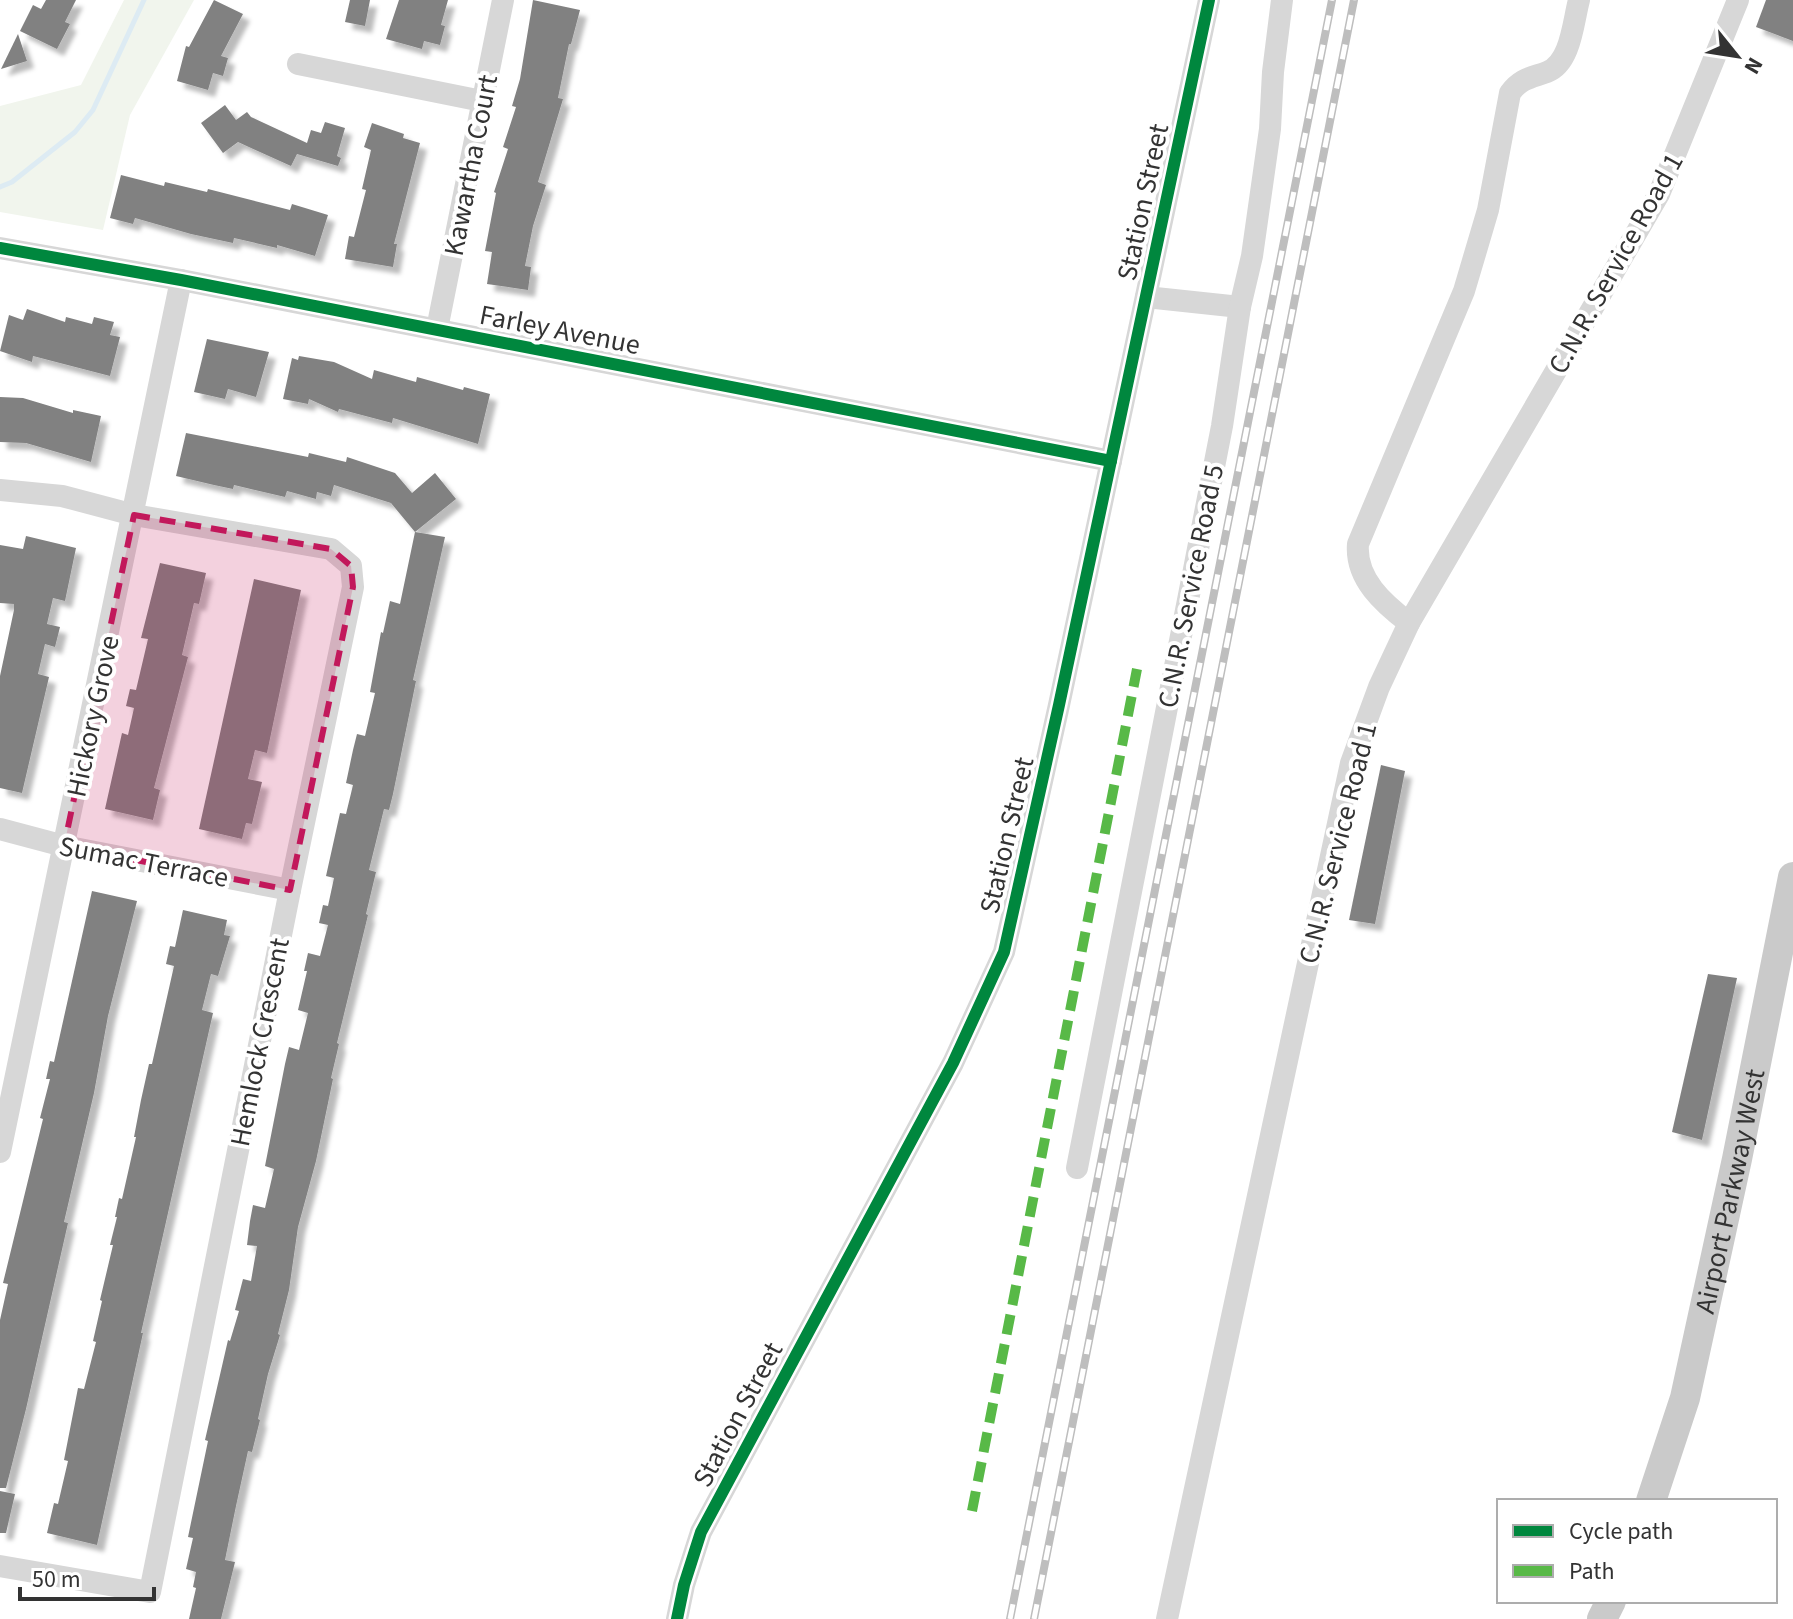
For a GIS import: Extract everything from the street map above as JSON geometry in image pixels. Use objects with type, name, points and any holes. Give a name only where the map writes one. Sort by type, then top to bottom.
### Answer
[{"type":"main road","name":"Airport Parkway West","points":[[1652,1499],[1685,1398],[1737,1159],[1793,877]]},
{"type":"street","name":"Kawartha Court","points":[[437,329],[503,0]]},
{"type":"street","name":"Station Street","points":[[677,1619],[701,1532],[953,1063],[1004,952],[1209,0]]},
{"type":"street","name":"C.N.R. Service Road 5","points":[[1077,1168],[1222,426],[1240,307],[1252,256],[1270,129],[1282,0]]},
{"type":"street","points":[[1409,623],[1387,606],[1362,575],[1358,544],[1473,264],[1488,210],[1510,93],[1517,83],[1550,71],[1561,62],[1579,0]]},
{"type":"street","name":"C.N.R. Service Road 1","points":[[1167,1619],[1351,763],[1379,687],[1409,623],[1659,194],[1738,0]]},
{"type":"street","points":[[298,64],[482,101]]},
{"type":"street","name":"Farley Avenue","points":[[0,248],[437,329],[1111,461]]},
{"type":"street","name":"Hickory Grove","points":[[0,1152],[181,280]]},
{"type":"street","points":[[1146,297],[1240,307]]},
{"type":"street","points":[[0,490],[62,496],[134,515]]},
{"type":"street","name":"Hemlock Crescent","points":[[0,1566],[150,1592],[353,587],[351,566],[331,549],[134,515]]},
{"type":"street","name":"Sumac Terrace","points":[[0,829],[64,846],[290,890]]},
{"type":"highlighted area","points":[[134,515],[331,549],[351,566],[353,587],[290,890],[64,846]]},
{"type":"shaded area","points":[[124,0],[194,0],[130,115],[103,230],[0,212],[0,106],[81,85]]},
{"type":"building","points":[[46,0],[76,0],[65,22],[70,24],[57,49],[20,31],[33,5],[41,9]]},
{"type":"building","points":[[214,0],[243,14],[221,56],[228,58],[223,76],[213,73],[208,90],[177,81],[186,46],[189,47]]},
{"type":"building","points":[[350,0],[370,0],[365,26],[345,22]]},
{"type":"building","points":[[399,0],[448,0],[441,25],[445,26],[440,45],[424,41],[422,49],[386,39]]},
{"type":"building","points":[[533,0],[580,10],[569,44],[558,98],[563,99],[538,182],[546,185],[525,266],[531,267],[528,290],[487,284],[492,252],[485,251],[494,192],[508,149],[503,147],[516,107],[512,106],[520,79]]},
{"type":"building","points":[[1766,0],[1793,0],[1793,41],[1756,27]]},
{"type":"building","points":[[18,34],[27,61],[1,69]]},
{"type":"building","points":[[225,105],[236,120],[247,112],[251,117],[307,143],[311,130],[321,133],[325,122],[345,128],[337,156],[341,158],[338,166],[297,154],[291,166],[238,142],[223,153],[201,123]]},
{"type":"building","points":[[372,123],[420,143],[394,244],[397,244],[393,267],[345,259],[349,236],[354,237],[366,190],[362,189],[371,150],[364,147]]},
{"type":"building","points":[[121,175],[164,186],[165,182],[207,192],[208,189],[290,210],[292,204],[328,215],[315,256],[277,245],[277,248],[234,238],[233,243],[135,218],[133,224],[110,218]]},
{"type":"building","points":[[27,309],[65,322],[66,317],[92,324],[94,317],[114,322],[110,335],[120,337],[110,376],[33,356],[32,362],[0,351],[9,315],[23,320]]},
{"type":"building","points":[[207,339],[269,352],[256,397],[228,389],[225,399],[194,392]]},
{"type":"building","points":[[299,356],[334,362],[372,379],[374,370],[416,382],[417,377],[490,394],[478,444],[393,418],[392,423],[339,409],[338,412],[309,399],[308,404],[283,399],[292,358],[298,360]]},
{"type":"building","points":[[0,397],[23,398],[73,413],[73,410],[101,416],[91,462],[26,443],[0,442]]},
{"type":"building","points":[[186,433],[308,457],[309,453],[346,462],[347,457],[395,473],[412,493],[435,473],[456,499],[415,532],[391,503],[334,485],[331,496],[317,492],[316,499],[287,491],[285,497],[234,485],[233,489],[176,476]]},
{"type":"building","points":[[415,532],[445,537],[413,680],[416,681],[393,794],[389,810],[384,809],[369,870],[376,872],[368,915],[337,1043],[316,1161],[298,1227],[280,1335],[236,1506],[225,1560],[235,1562],[221,1619],[189,1619],[196,1572],[186,1569],[193,1538],[188,1537],[208,1441],[205,1440],[228,1340],[239,1311],[235,1310],[243,1279],[251,1281],[257,1246],[247,1245],[253,1205],[265,1208],[274,1169],[265,1166],[285,1064],[289,1047],[299,1050],[308,1013],[298,1010],[308,953],[320,956],[328,925],[319,923],[323,905],[328,906],[334,878],[326,876],[340,813],[346,814],[353,785],[346,783],[353,750],[357,734],[365,736],[375,693],[370,692],[381,632],[390,601],[400,604]]},
{"type":"building","points":[[26,536],[76,548],[65,601],[53,598],[47,624],[60,627],[55,647],[45,644],[38,674],[49,677],[22,793],[0,788],[0,676],[14,604],[0,603],[0,545],[23,549]]},
{"type":"building","points":[[160,563],[206,573],[199,604],[194,603],[182,655],[188,657],[154,788],[160,790],[153,820],[105,809],[122,733],[128,735],[134,708],[126,706],[130,689],[136,690],[148,639],[141,638]]},
{"type":"building","points":[[254,579],[301,590],[267,753],[255,750],[248,779],[262,782],[252,824],[246,823],[242,839],[199,829]]},
{"type":"building","points":[[1381,765],[1405,771],[1375,924],[1349,920]]},
{"type":"building","points":[[92,891],[137,901],[108,1016],[64,1222],[68,1223],[26,1409],[6,1488],[0,1488],[0,1320],[8,1284],[3,1283],[43,1119],[40,1118],[50,1079],[46,1079],[50,1061],[54,1062]]},
{"type":"building","points":[[183,910],[227,920],[224,935],[230,936],[218,976],[211,974],[202,1010],[213,1013],[97,1545],[47,1533],[54,1503],[58,1504],[68,1461],[64,1460],[78,1388],[84,1389],[96,1342],[93,1341],[113,1245],[110,1245],[115,1217],[119,1198],[122,1199],[149,1064],[152,1064],[174,966],[166,964],[170,946],[175,947]]},
{"type":"building","points":[[1708,974],[1737,978],[1702,1140],[1672,1132]]},
{"type":"building","points":[[0,1491],[15,1494],[6,1533],[0,1533]]},
{"type":"waterway","points":[[0,187],[12,182],[75,132],[93,110],[144,0]]},
{"type":"railway","points":[[1010,1619],[1332,0]]},
{"type":"railway","points":[[1034,1619],[1354,0]]},
{"type":"marked path","points":[[972,1511],[1137,669]]},
{"type":"cycle path","points":[[677,1619],[701,1532],[953,1063],[1004,952],[1209,0]]},
{"type":"cycle path","points":[[0,248],[181,280],[1111,461]]}]
